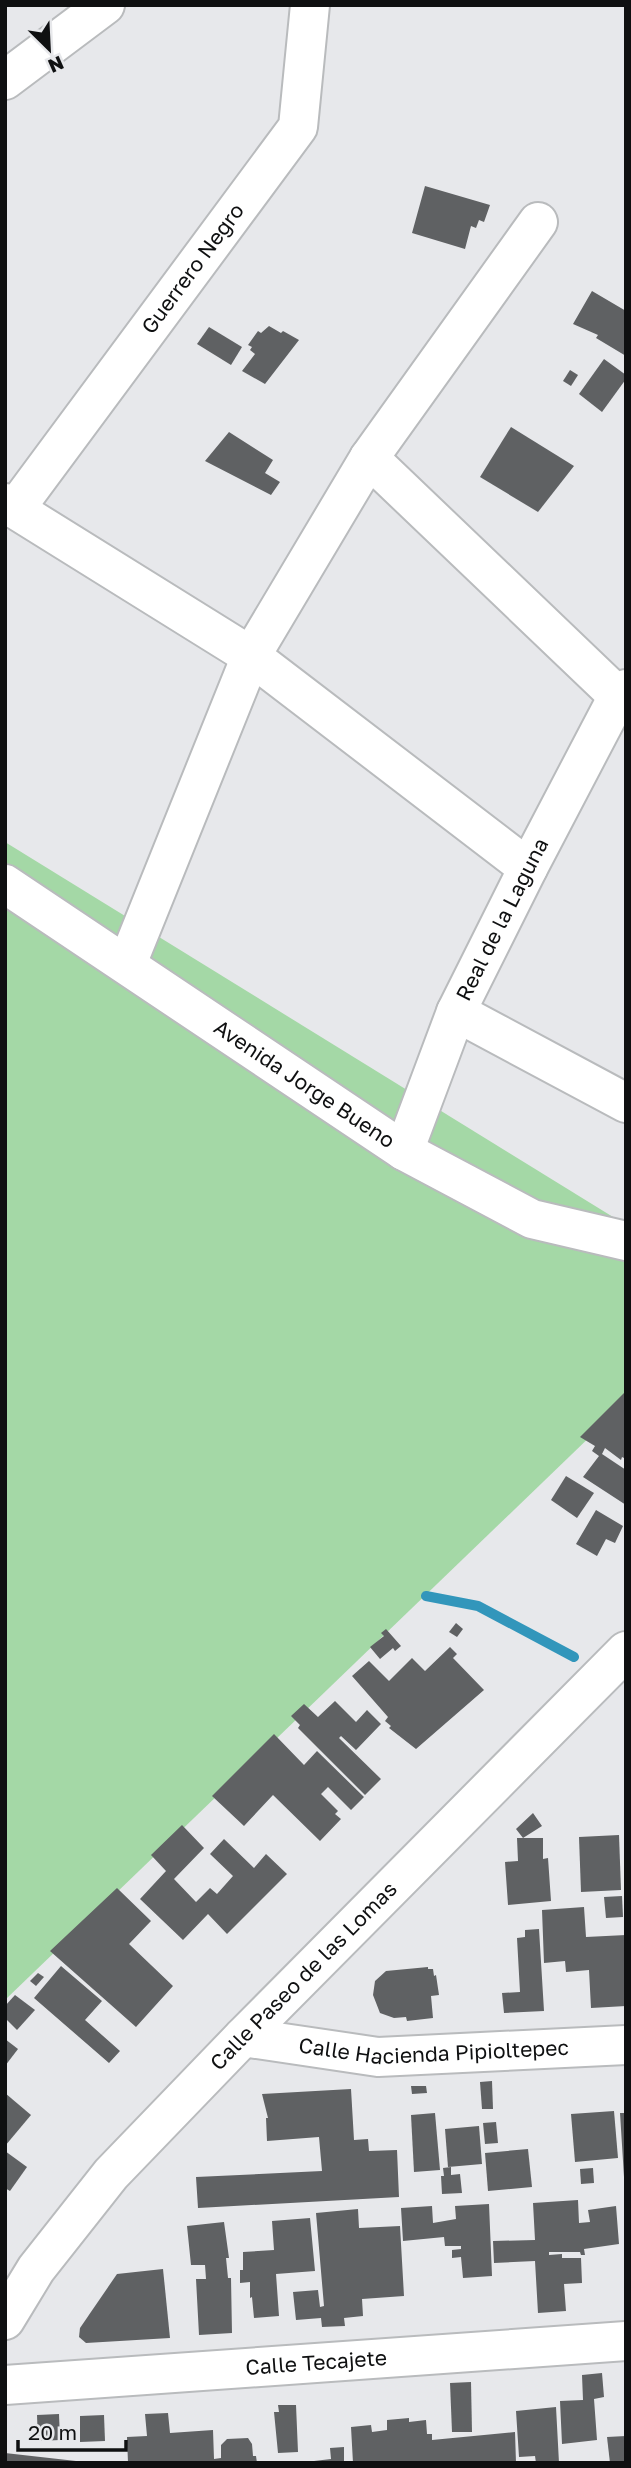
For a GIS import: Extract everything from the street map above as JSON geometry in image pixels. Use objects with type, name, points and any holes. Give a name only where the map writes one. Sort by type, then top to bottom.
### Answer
[{"type":"street","points":[[5,80],[105,5]]},
{"type":"street","name":"Guerrero Negro","points":[[10,506],[298,127],[310,5]]},
{"type":"street","points":[[127,964],[251,656],[369,458],[538,222]]},
{"type":"street","points":[[369,458],[622,693]]},
{"type":"street","points":[[10,506],[251,656],[528,868]]},
{"type":"street","name":"Real de la Laguna","points":[[404,1151],[456,1012],[528,868],[622,693]]},
{"type":"street","name":"Avenida Jorge Bueno","points":[[5,884],[404,1151],[532,1219],[626,1241]]},
{"type":"street","points":[[456,1012],[626,1103]]},
{"type":"street","name":"Calle Paseo de las Lomas","points":[[5,2320],[36,2269],[111,2174],[626,1651]]},
{"type":"street","name":"Calle Hacienda Pipioltepec","points":[[243,2037],[378,2057],[626,2045]]},
{"type":"street","name":"Calle Tecajete","points":[[5,2385],[626,2341]]},
{"type":"green space","points":[[5,842],[626,1225],[626,1402],[5,2000]]},
{"type":"building","points":[[425,186],[490,205],[484,222],[479,220],[476,228],[471,226],[465,249],[412,233]]},
{"type":"building","points":[[592,291],[626,311],[626,356],[596,338],[598,335],[573,324]]},
{"type":"building","points":[[269,326],[299,340],[265,384],[242,371],[255,354],[248,345],[258,331],[261,333]]},
{"type":"building","points":[[209,327],[242,347],[231,365],[197,344]]},
{"type":"building","points":[[604,359],[626,375],[626,379],[602,412],[579,394]]},
{"type":"building","points":[[570,370],[578,375],[571,386],[563,381]]},
{"type":"building","points":[[511,427],[574,466],[538,512],[480,477]]},
{"type":"building","points":[[229,432],[273,460],[265,473],[280,482],[271,495],[205,461]]},
{"type":"building","points":[[626,1391],[626,1459],[622,1457],[621,1460],[605,1448],[602,1454],[626,1470],[626,1505],[583,1477],[599,1456],[592,1451],[595,1446],[580,1437]]},
{"type":"building","points":[[566,1476],[594,1493],[577,1518],[551,1500]]},
{"type":"building","points":[[596,1510],[623,1526],[615,1543],[606,1539],[597,1556],[576,1544]]},
{"type":"building","points":[[456,1623],[463,1629],[457,1637],[449,1632]]},
{"type":"building","points":[[386,1629],[401,1646],[395,1651],[393,1648],[380,1659],[370,1647],[384,1636],[381,1633]]},
{"type":"building","points":[[450,1647],[457,1654],[453,1658],[484,1690],[416,1749],[389,1728],[391,1726],[385,1721],[388,1717],[352,1676],[369,1661],[389,1681],[412,1658],[425,1671]]},
{"type":"building","points":[[335,1701],[356,1722],[367,1710],[381,1724],[356,1750],[341,1736],[339,1738],[381,1779],[365,1795],[298,1728],[300,1725],[291,1716],[304,1704],[318,1717]]},
{"type":"building","points":[[274,1734],[304,1765],[317,1751],[364,1797],[351,1810],[328,1787],[321,1794],[338,1811],[335,1814],[341,1819],[320,1841],[273,1795],[244,1826],[212,1796]]},
{"type":"building","points":[[533,1813],[542,1826],[523,1838],[516,1829]]},
{"type":"building","points":[[182,1825],[204,1848],[174,1879],[196,1902],[210,1888],[217,1894],[233,1876],[210,1854],[224,1839],[254,1868],[266,1854],[287,1874],[227,1934],[208,1914],[183,1940],[140,1899],[166,1871],[151,1855]]},
{"type":"building","points":[[619,1835],[621,1890],[581,1892],[579,1837]]},
{"type":"building","points":[[517,1838],[543,1838],[543,1859],[548,1858],[551,1901],[508,1905],[505,1862],[518,1861]]},
{"type":"building","points":[[117,1888],[151,1921],[129,1944],[173,1986],[136,2027],[50,1951]]},
{"type":"building","points":[[622,1896],[623,1917],[606,1918],[604,1897]]},
{"type":"building","points":[[584,1907],[586,1937],[626,1935],[626,2006],[591,2008],[589,1970],[566,1972],[565,1961],[544,1963],[542,1910]]},
{"type":"building","points":[[539,1929],[544,2011],[504,2013],[502,1993],[520,1992],[517,1938],[525,1937],[525,1930]]},
{"type":"building","points":[[61,1966],[102,2001],[85,2020],[120,2051],[109,2063],[34,1998]]},
{"type":"building","points":[[428,1967],[433,1969],[434,1976],[436,1975],[439,1995],[431,1996],[433,2018],[407,2021],[406,2017],[394,2018],[380,2013],[373,1995],[375,1981],[386,1971]]},
{"type":"building","points":[[38,1973],[44,1977],[36,1986],[30,1981]]},
{"type":"building","points":[[15,1995],[35,2010],[17,2030],[5,2018],[5,2006]]},
{"type":"building","points":[[5,2039],[18,2049],[5,2066]]},
{"type":"building","points":[[492,2081],[493,2109],[482,2109],[480,2082]]},
{"type":"building","points":[[411,2086],[426,2086],[427,2093],[412,2094]]},
{"type":"building","points":[[351,2089],[354,2140],[368,2139],[369,2151],[397,2150],[399,2197],[198,2208],[196,2177],[322,2171],[319,2137],[267,2141],[268,2118],[262,2094]]},
{"type":"building","points":[[5,2093],[31,2115],[5,2146]]},
{"type":"building","points":[[614,2111],[618,2158],[575,2162],[571,2114]]},
{"type":"building","points":[[435,2113],[440,2170],[414,2172],[411,2115]]},
{"type":"building","points":[[620,2113],[626,2113],[624,2177]]},
{"type":"building","points":[[496,2122],[498,2143],[485,2144],[483,2123]]},
{"type":"building","points":[[479,2126],[482,2164],[448,2167],[445,2129]]},
{"type":"building","points":[[528,2149],[532,2187],[488,2191],[485,2153]]},
{"type":"building","points":[[5,2151],[27,2167],[10,2191],[5,2188]]},
{"type":"building","points":[[451,2167],[451,2175],[460,2174],[462,2193],[442,2194],[443,2168]]},
{"type":"building","points":[[593,2168],[594,2183],[581,2184],[580,2169]]},
{"type":"building","points":[[578,2200],[579,2223],[590,2222],[588,2210],[616,2206],[619,2244],[584,2249],[585,2255],[580,2252],[549,2252],[549,2255],[562,2254],[562,2258],[581,2258],[582,2283],[564,2284],[566,2311],[538,2313],[535,2261],[494,2263],[493,2241],[535,2240],[533,2203]]},
{"type":"building","points":[[489,2204],[492,2276],[463,2278],[461,2257],[452,2258],[452,2250],[461,2249],[461,2246],[445,2246],[444,2237],[403,2241],[401,2208],[432,2206],[433,2223],[456,2219],[455,2206]]},
{"type":"building","points":[[358,2209],[359,2228],[400,2226],[404,2296],[362,2299],[363,2316],[344,2318],[345,2326],[322,2327],[321,2318],[296,2320],[293,2292],[318,2290],[320,2307],[324,2306],[316,2213]]},
{"type":"building","points":[[310,2218],[315,2271],[276,2274],[279,2316],[254,2318],[250,2282],[240,2283],[243,2252],[274,2250],[272,2221]]},
{"type":"building","points":[[224,2222],[229,2258],[226,2258],[228,2278],[231,2278],[232,2333],[199,2335],[196,2279],[206,2279],[205,2265],[191,2265],[187,2226]]},
{"type":"building","points":[[163,2269],[170,2338],[86,2343],[79,2337],[80,2328],[117,2274]]},
{"type":"building","points":[[602,2373],[604,2397],[594,2399],[597,2440],[562,2444],[560,2401],[583,2400],[582,2375]]},
{"type":"building","points":[[471,2382],[472,2432],[452,2432],[450,2383]]},
{"type":"building","points":[[278,2405],[296,2405],[298,2452],[278,2453],[274,2412],[279,2412]]},
{"type":"building","points":[[556,2407],[559,2463],[536,2463],[535,2456],[519,2457],[516,2411]]},
{"type":"building","points":[[168,2413],[170,2433],[213,2430],[214,2459],[221,2458],[221,2445],[227,2439],[248,2438],[257,2463],[128,2463],[127,2437],[147,2436],[145,2414]]},
{"type":"building","points":[[59,2414],[60,2440],[38,2441],[37,2415]]},
{"type":"building","points":[[104,2415],[105,2441],[80,2442],[80,2416]]},
{"type":"building","points":[[409,2418],[409,2422],[426,2420],[427,2434],[432,2434],[432,2440],[515,2432],[516,2463],[353,2463],[351,2427],[371,2425],[372,2432],[387,2430],[387,2420]]},
{"type":"building","points":[[626,2436],[626,2463],[610,2463],[607,2437]]},
{"type":"building","points":[[344,2447],[344,2463],[314,2463],[331,2459],[330,2448]]},
{"type":"building","points":[[5,2453],[76,2461],[76,2463],[5,2463]]},
{"type":"waterway","points":[[426,1596],[478,1606],[574,1657]]}]
